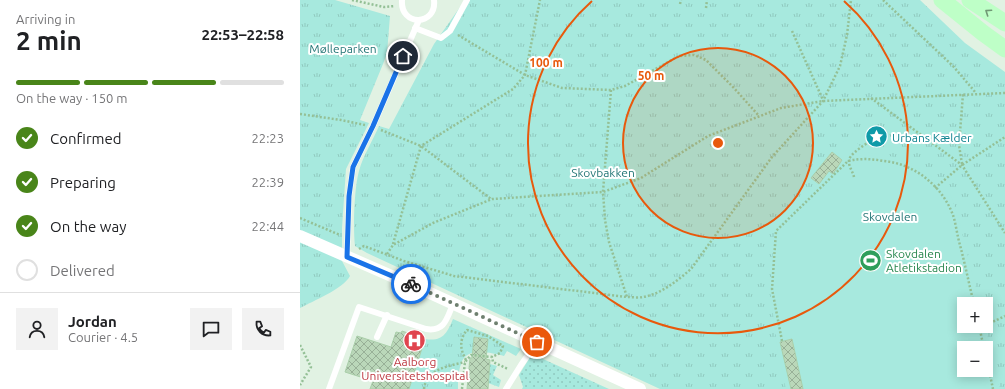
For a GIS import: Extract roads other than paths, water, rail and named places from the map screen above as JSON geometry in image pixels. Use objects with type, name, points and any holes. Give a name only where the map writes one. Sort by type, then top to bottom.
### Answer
[{"type":"street","points":[[942,0],[1005,49]]},
{"type":"street","points":[[970,0],[1005,23]]},
{"type":"street","points":[[300,236],[640,389]]},
{"type":"lane","points":[[402,3],[403,10],[408,16],[418,20],[425,19],[430,15],[433,11],[434,0]]},
{"type":"lane","points":[[415,28],[441,38],[450,31],[466,0]]},
{"type":"lane","points":[[347,257],[351,174],[355,161],[373,126],[418,20]]},
{"type":"lane","points":[[329,389],[359,307],[426,329],[434,330],[445,324],[454,304]]},
{"type":"lane","points":[[377,337],[387,315]]},
{"type":"lane","points":[[506,389],[537,342]]},
{"type":"place","name":"Urbans Kælder","points":[[876,137]]},
{"type":"place","name":"Skovdalen Atletikstadion","points":[[871,260]]},
{"type":"place","name":"Aalborg Universitetshospital","points":[[415,340]]},
{"type":"park label","name":"Mølleparken","points":[[343,48]]},
{"type":"park label","name":"Skovbakken","points":[[603,172]]},
{"type":"park label","name":"Skovdalen","points":[[890,216]]}]
